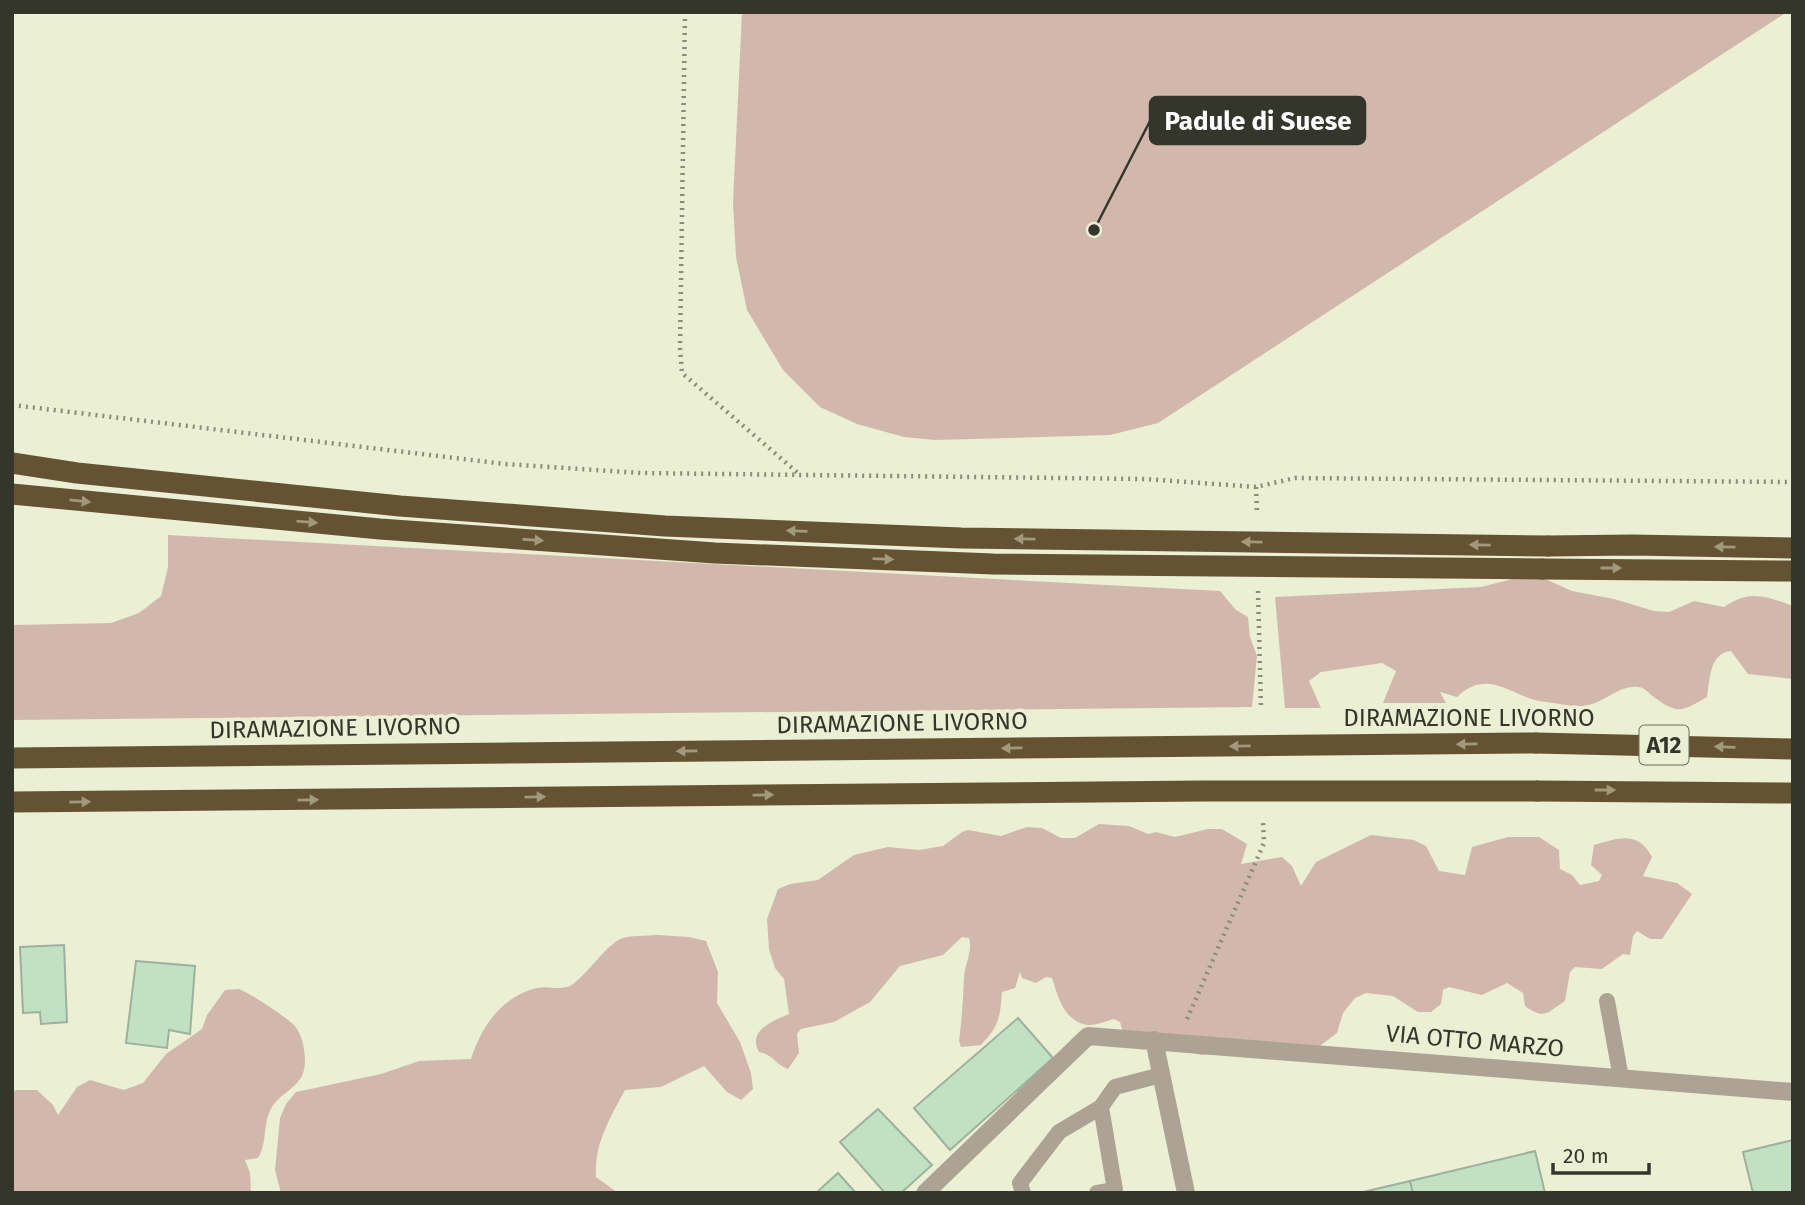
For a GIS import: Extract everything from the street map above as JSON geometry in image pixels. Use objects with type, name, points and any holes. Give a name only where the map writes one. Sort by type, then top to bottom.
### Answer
[{"type":"highway","points":[[12,463],[77,473],[400,506],[665,526],[961,538],[1793,548]]},
{"type":"highway","points":[[12,494],[380,529],[715,553],[993,564],[1793,571]]},
{"type":"highway","name":"DIRAMAZIONE LIVORNO","points":[[12,758],[1535,743],[1793,749]]},
{"type":"highway","name":"A12","points":[[12,802],[1203,791],[1537,790],[1793,793]]},
{"type":"street","name":"VIA OTTO MARZO","points":[[925,1193],[1088,1035],[1793,1092]]},
{"type":"street","points":[[1154,1040],[1186,1193]]},
{"type":"lane","points":[[1607,1001],[1621,1078]]},
{"type":"lane","points":[[1023,1193],[1020,1184],[1059,1132],[1101,1107],[1115,1087],[1161,1075]]},
{"type":"lane","points":[[1097,1193],[1115,1190],[1101,1107]]},
{"type":"path","points":[[685,12],[680,348],[682,373],[800,475]]},
{"type":"path","points":[[12,405],[505,464],[641,473],[1145,479],[1256,487],[1295,478],[1793,482]]},
{"type":"path","points":[[1256,487],[1256,512]]},
{"type":"path","points":[[1258,590],[1261,708]]},
{"type":"path","points":[[1177,1042],[1264,843],[1263,822]]},
{"type":"shaded area","points":[[742,12],[1787,12],[1158,423],[1110,435],[935,440],[904,437],[857,424],[820,407],[783,370],[747,310],[736,257],[733,203]]},
{"type":"shaded area","points":[[168,535],[1220,591],[1236,610],[1248,617],[1250,637],[1257,656],[1252,707],[12,720],[12,625],[111,623],[139,613],[161,596],[168,567]]},
{"type":"shaded area","points":[[1516,578],[1545,579],[1572,591],[1614,599],[1654,611],[1669,612],[1694,601],[1724,607],[1750,596],[1783,602],[1793,606],[1793,679],[1748,674],[1731,651],[1718,657],[1715,662],[1707,697],[1679,709],[1667,706],[1640,687],[1624,689],[1590,705],[1578,706],[1534,700],[1491,684],[1469,688],[1457,697],[1440,692],[1446,703],[1383,703],[1396,671],[1382,663],[1321,672],[1309,681],[1321,708],[1285,708],[1275,597],[1481,587]]},
{"type":"shaded area","points":[[1099,824],[1129,826],[1148,834],[1156,832],[1175,837],[1208,829],[1222,829],[1247,844],[1241,864],[1282,857],[1292,866],[1301,886],[1316,862],[1371,835],[1414,840],[1426,846],[1439,871],[1465,875],[1472,847],[1508,837],[1539,837],[1559,850],[1560,869],[1572,875],[1580,885],[1599,881],[1602,875],[1591,865],[1594,845],[1627,838],[1640,843],[1652,857],[1643,876],[1677,883],[1692,894],[1662,939],[1650,939],[1637,931],[1633,936],[1630,955],[1623,954],[1602,969],[1575,967],[1570,972],[1565,1001],[1541,1014],[1525,1006],[1523,993],[1507,983],[1482,995],[1449,987],[1443,990],[1441,1004],[1431,1012],[1418,1012],[1393,996],[1366,993],[1355,998],[1343,1013],[1337,1033],[1317,1048],[1201,1055],[1124,1036],[1120,1022],[1114,1019],[1093,1025],[1079,1023],[1063,1007],[1052,978],[1046,977],[1036,983],[1022,978],[1020,972],[1015,988],[1002,992],[998,1021],[992,1032],[981,1045],[961,1047],[959,1041],[964,977],[970,947],[969,938],[962,937],[943,955],[900,966],[870,1002],[834,1022],[801,1029],[797,1034],[799,1053],[788,1069],[759,1052],[756,1038],[759,1032],[769,1023],[789,1014],[784,979],[775,968],[769,949],[767,919],[778,889],[790,884],[818,880],[854,855],[888,847],[919,850],[943,846],[968,830],[1001,836],[1027,827],[1042,828],[1061,838],[1075,838]]},
{"type":"shaded area","points":[[658,935],[706,941],[718,972],[717,1003],[740,1042],[751,1073],[753,1089],[741,1100],[727,1092],[704,1066],[661,1087],[625,1090],[600,1142],[596,1165],[596,1177],[618,1193],[281,1193],[275,1170],[280,1118],[286,1104],[296,1092],[381,1074],[419,1061],[471,1059],[487,1025],[513,998],[537,988],[560,988],[573,984],[620,939]]},
{"type":"shaded area","points":[[239,989],[270,1007],[297,1029],[302,1039],[305,1058],[302,1076],[275,1103],[269,1113],[258,1158],[245,1160],[250,1173],[251,1193],[12,1193],[12,1092],[37,1090],[53,1105],[58,1115],[77,1087],[90,1080],[124,1090],[143,1083],[166,1054],[202,1029],[207,1015],[225,990]]},
{"type":"building","points":[[64,945],[67,1022],[41,1024],[40,1012],[23,1013],[20,947]]},
{"type":"building","points":[[136,961],[195,966],[190,1034],[169,1030],[167,1048],[126,1043]]},
{"type":"building","points":[[1018,1018],[1053,1058],[950,1150],[914,1108]]},
{"type":"building","points":[[878,1109],[932,1165],[901,1193],[885,1193],[840,1142]]},
{"type":"building","points":[[1793,1140],[1793,1193],[1753,1193],[1743,1152]]},
{"type":"building","points":[[1535,1151],[1545,1193],[1413,1193],[1410,1181]]},
{"type":"building","points":[[838,1173],[856,1193],[816,1193]]},
{"type":"building","points":[[1410,1181],[1413,1193],[1359,1193]]},
{"type":"place","name":"Padule di Suese","points":[[1094,230]]}]
